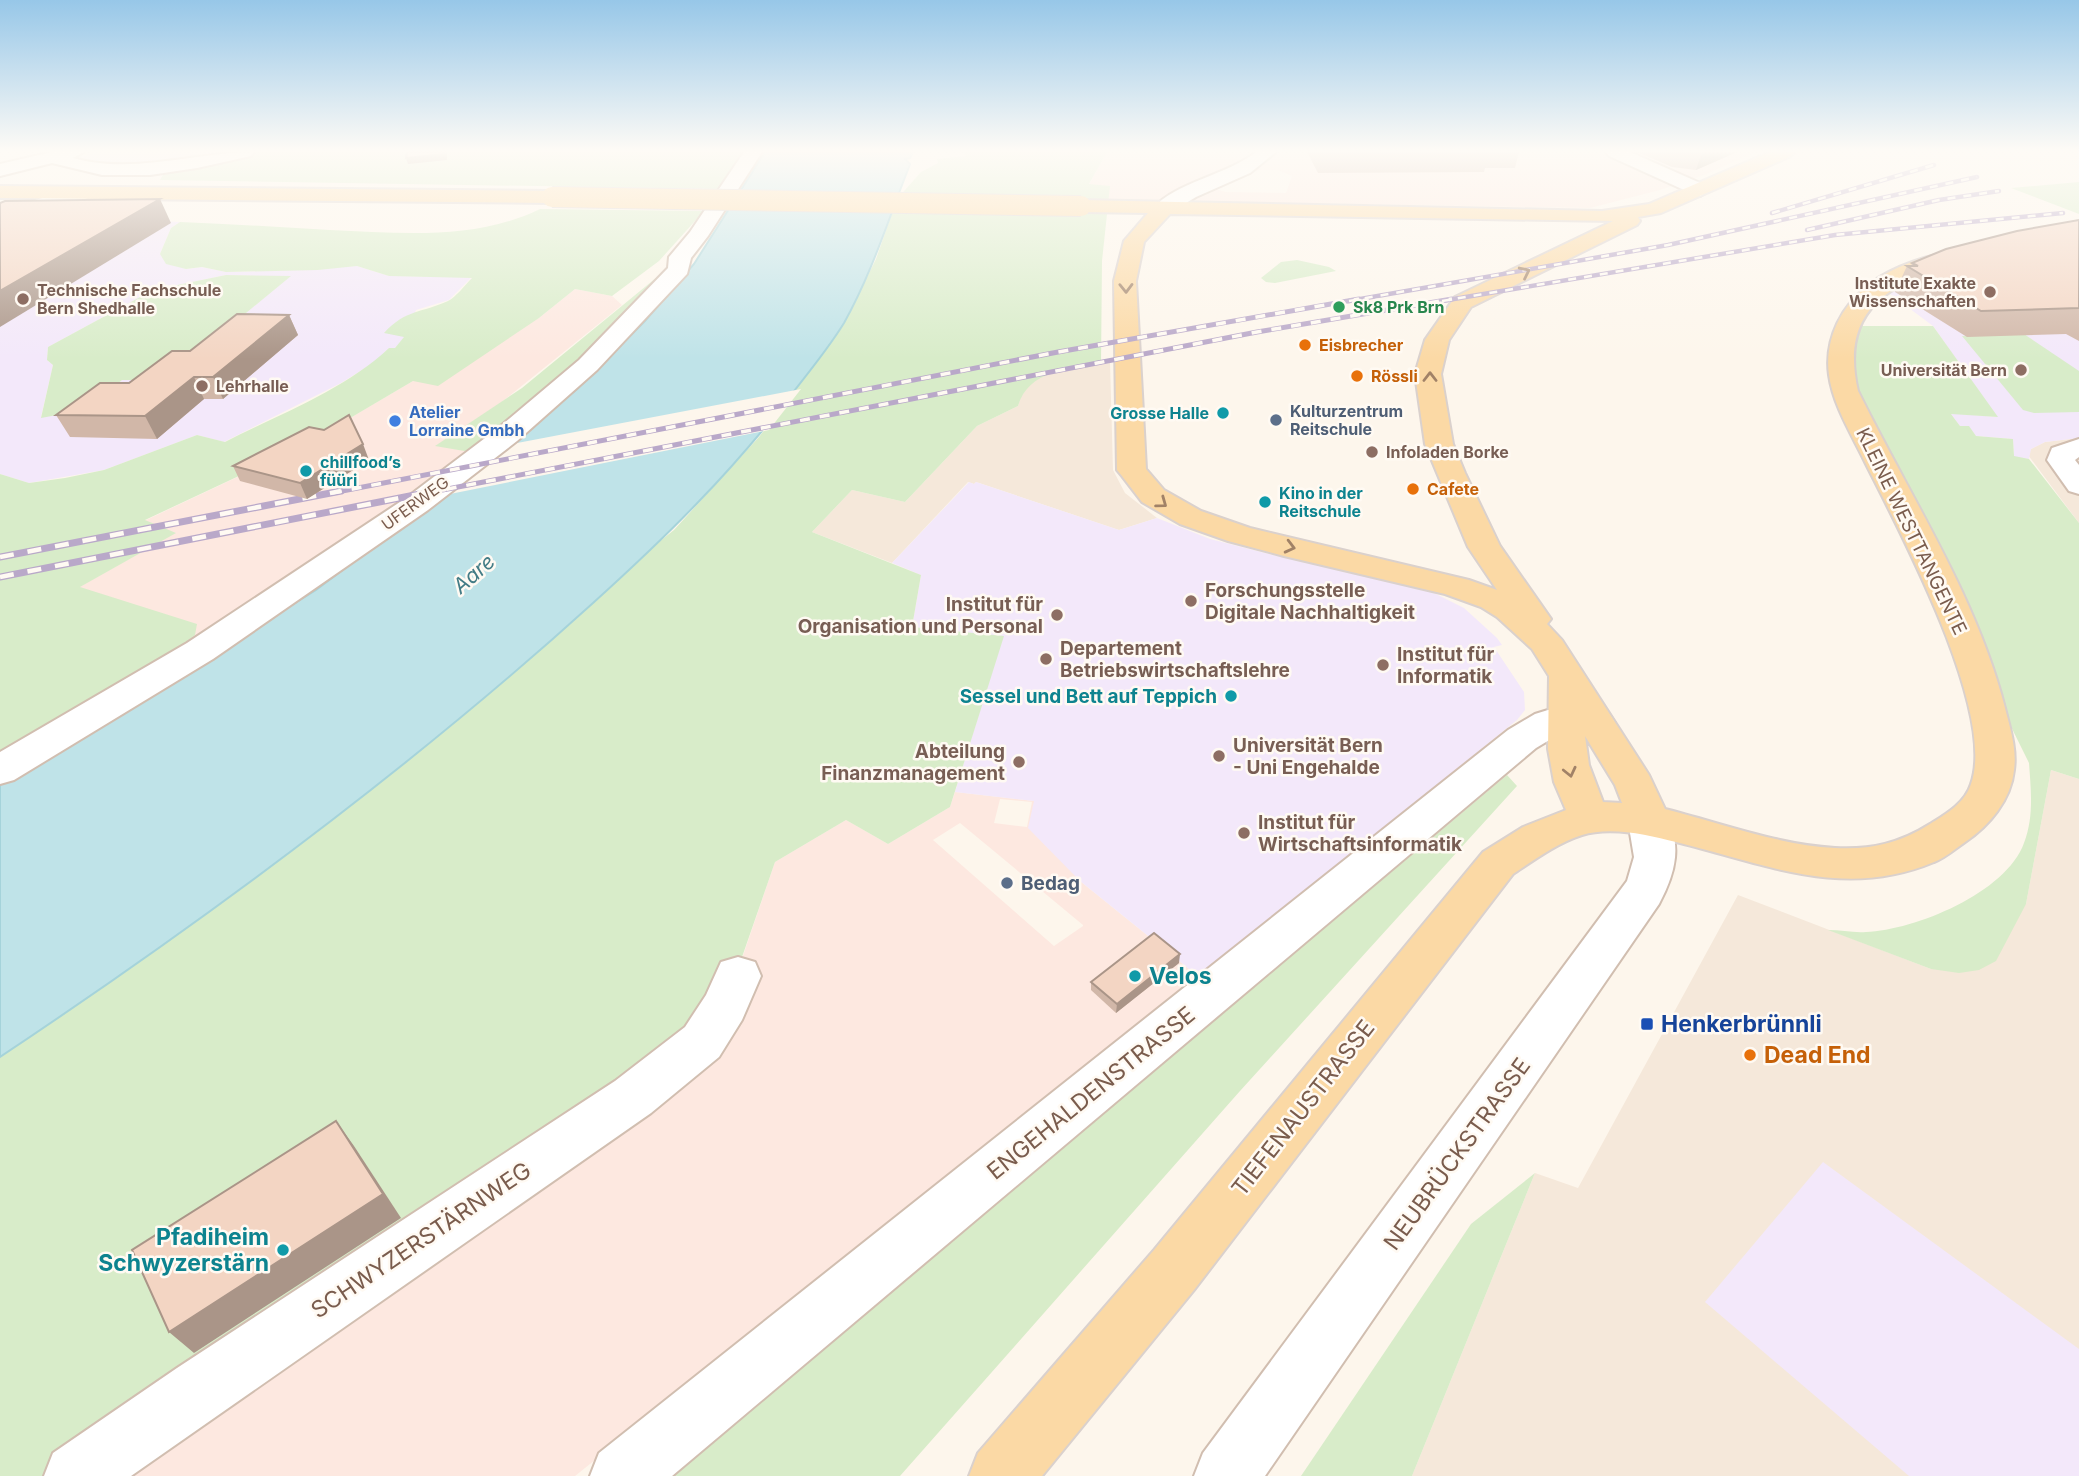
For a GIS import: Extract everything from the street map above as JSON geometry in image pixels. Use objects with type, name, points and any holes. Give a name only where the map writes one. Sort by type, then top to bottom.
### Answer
[{"type":"main road","points":[[1122,221],[1137,237]]},
{"type":"main road","points":[[1152,221],[1130,248],[1125,281],[1132,470],[1145,489],[1172,510],[1208,525],[1446,585],[1495,601],[1536,632],[1570,693],[1635,785],[1649,821]]},
{"type":"main road","points":[[1522,221],[1534,226],[1535,241],[1469,288],[1463,302],[1437,340],[1428,374],[1439,444],[1484,547],[1542,629],[1570,693],[1564,741],[1569,771],[1591,818]]},
{"type":"main road","points":[[1463,302],[1630,221]]},
{"type":"main road","name":"KLEINE WESTTANGENTE","points":[[1649,821],[1686,827],[1785,858],[1858,866],[1891,862],[1924,851],[1944,840],[1969,819],[1987,795],[1995,777],[1993,737],[1967,646],[1937,575],[1845,391],[1839,360],[1845,327],[1865,299],[1895,277],[1975,252]]},
{"type":"main road","points":[[1446,585],[1478,568],[1483,561],[1484,547]]},
{"type":"main road","name":"TIEFENAUSTRASSE","points":[[1001,1476],[1174,1270],[1497,863],[1540,836],[1591,818],[1613,817],[1649,821]]},
{"type":"street","name":"UFERWEG","points":[[0,770],[200,651],[417,504],[507,435],[588,365],[657,294],[679,269],[680,257],[708,221]]},
{"type":"street","points":[[2070,453],[2079,485]]},
{"type":"street","name":"ENGEHALDENSTRASSE","points":[[622,1476],[1522,739],[1548,723],[1570,693]]},
{"type":"street","name":"NEUBRÜCKSTRASSE","points":[[1226,1476],[1643,892],[1656,864],[1657,843],[1649,821]]},
{"type":"street","name":"SCHWYZERSTÄRNWEG","points":[[76,1476],[198,1390],[633,1097],[702,1042],[725,1006],[738,976]]},
{"type":"shaded area","points":[[0,222],[180,222],[171,228],[160,254],[186,269],[202,267],[226,272],[357,266],[389,276],[472,277],[449,300],[416,310],[405,337],[375,362],[341,383],[224,442],[197,435],[104,470],[29,483],[0,474]],"holes":[[[226,275],[289,277],[195,355],[150,380],[122,380],[103,396],[41,417],[53,365],[47,360],[48,347],[153,290]]]},
{"type":"shaded area","name":"Universität Bern","points":[[2079,234],[2079,438],[2045,442],[2031,449],[2029,459],[2014,457],[2013,439],[1976,436],[1969,427],[1960,426],[1950,413],[1997,417],[1933,326],[1882,288]]},
{"type":"shaded area","points":[[575,289],[612,296],[622,305],[503,401],[494,456],[316,590],[212,656],[182,644],[79,587],[175,533],[144,521],[299,448],[413,381],[539,318]]},
{"type":"shaded area","points":[[1110,363],[1113,470],[1125,493],[1157,518],[1119,530],[976,482],[968,482],[892,563],[812,532],[852,490],[905,502],[977,426],[1018,406],[1021,396],[1032,381],[1051,373]]},
{"type":"shaded area","points":[[2079,438],[2079,523],[2028,455],[2031,449],[2045,442]]},
{"type":"shaded area","name":"Universität Bern - Uni Engehalde","points":[[969,482],[976,482],[1119,530],[1157,518],[1210,539],[1281,557],[1284,553],[1432,592],[1464,608],[1497,638],[1502,645],[1494,647],[1524,692],[1525,710],[1517,720],[1199,977],[1080,881],[1028,828],[1034,801],[955,792],[1003,636],[912,627],[921,575],[892,563]]},
{"type":"shaded area","points":[[2051,770],[2079,779],[2079,1476],[1412,1476],[1535,1173],[1578,1188],[1738,895],[1931,969],[2026,904]]},
{"type":"shaded area","points":[[955,792],[1034,801],[1080,881],[1199,977],[575,1476],[78,1476],[736,976],[775,862],[846,820],[888,844],[950,807]],"holes":[[[1000,799],[1032,802],[1027,827],[994,823]],[[960,823],[1083,925],[1083,926],[1054,946],[933,840]]]},
{"type":"shaded area","points":[[1823,1162],[2079,1349],[2079,1476],[1909,1476],[1705,1302]]},
{"type":"green space","points":[[508,221],[695,221],[659,261],[612,296],[575,289],[539,318],[438,386],[413,381],[301,447],[145,520],[176,533],[80,587],[197,624],[195,635],[183,644],[194,648],[0,763],[0,474],[29,483],[65,478],[104,470],[197,435],[225,442],[353,376],[389,348],[395,348],[404,337],[384,333],[392,325],[407,315],[448,301],[472,278],[389,276],[357,266],[318,270],[226,272],[202,267],[186,269],[166,264],[160,254],[171,228],[180,222],[437,233]]},
{"type":"green space","points":[[889,221],[1106,221],[1102,261],[1101,364],[1052,373],[1031,385],[1018,406],[977,426],[905,502],[852,490],[812,532],[921,575],[912,627],[1004,636],[950,807],[888,844],[846,820],[775,862],[725,1006],[74,1476],[0,1476],[0,1057],[76,1006],[674,530],[759,437],[823,354],[844,323],[876,259]]},
{"type":"green space","points":[[1297,260],[1336,271],[1275,283],[1261,278],[1281,262]]},
{"type":"green space","points":[[668,268],[638,308],[476,453],[435,446],[522,388]]},
{"type":"green space","points":[[226,275],[291,276],[195,355],[150,380],[122,380],[103,396],[73,412],[41,418],[53,365],[47,360],[48,347],[153,290]]},
{"type":"green space","points":[[1845,326],[1933,326],[1998,417],[1951,414],[1960,426],[1969,426],[1976,436],[2013,439],[2014,456],[2029,459],[2079,523],[2079,779],[2051,770],[2026,904],[1996,961],[1979,970],[1959,973],[1931,969],[1828,930],[1886,930],[1933,916],[1979,893],[1999,878],[2014,861],[2027,833],[2031,804],[2029,763],[1845,391]]},
{"type":"green space","points":[[2024,334],[2079,371],[2079,412],[2034,413],[2023,410],[1962,336]]},
{"type":"green space","points":[[1507,775],[1517,786],[1240,1091],[900,1476],[671,1476]]},
{"type":"green space","points":[[1535,1173],[1412,1476],[1301,1476],[1471,1224]]},
{"type":"water","name":"Aare","points":[[721,221],[888,221],[854,304],[844,323],[811,369],[744,452],[672,529],[620,578],[523,665],[379,784],[230,897],[0,1057],[0,785],[316,590],[459,483],[577,389],[645,321],[694,264]]},
{"type":"pier","points":[[801,389],[769,430],[435,497],[501,446]]},
{"type":"building","points":[[0,221],[122,221],[0,291]]},
{"type":"building","name":"Institute Exakte Wissenschaften","points":[[2079,221],[2079,308],[1981,311],[1907,266],[1918,266],[1912,263],[1946,249],[2017,231]]},
{"type":"building","points":[[237,314],[289,315],[213,377],[194,377],[145,416],[56,415],[100,383],[129,383],[172,351],[190,351]]},
{"type":"building","points":[[349,415],[363,444],[300,483],[233,466],[309,427],[324,430]]},
{"type":"building","name":"Velos","points":[[1154,933],[1180,954],[1117,1004],[1091,982]]},
{"type":"building","points":[[336,1121],[383,1194],[169,1332],[132,1250]]},
{"type":"railway","points":[[1349,301],[1668,245],[1778,221]]},
{"type":"railway","points":[[1807,230],[1847,221]]},
{"type":"railway","points":[[1442,301],[1835,235],[1981,221]]},
{"type":"railway","points":[[332,493],[1058,352],[1359,299]]},
{"type":"railway","points":[[427,493],[1257,332],[1452,299]]},
{"type":"railway","points":[[0,557],[341,491]]},
{"type":"railway","points":[[0,577],[435,491]]},
{"type":"place","name":"Institute Exakte Wissenschaften","points":[[1990,292]]},
{"type":"place","name":"Technische Fachschule Bern Shedhalle","points":[[23,299]]},
{"type":"place","name":"Sk8 Prk Brn","points":[[1339,307]]},
{"type":"place","name":"Eisbrecher","points":[[1305,345]]},
{"type":"place","name":"Universität Bern","points":[[2021,370]]},
{"type":"place","name":"Rössli","points":[[1357,376]]},
{"type":"place","name":"Lehrhalle","points":[[202,386]]},
{"type":"place","name":"Grosse Halle","points":[[1223,413]]},
{"type":"place","name":"Kulturzentrum Reitschule","points":[[1276,420]]},
{"type":"place","name":"Atelier Lorraine Gmbh","points":[[395,421]]},
{"type":"place","name":"Infoladen Borke","points":[[1372,452]]},
{"type":"place","name":"chillfood’s füüri","points":[[306,471]]},
{"type":"place","name":"Cafete","points":[[1413,489]]},
{"type":"place","name":"Kino in der Reitschule","points":[[1265,502]]},
{"type":"place","name":"Forschungsstelle Digitale Nachhaltigkeit","points":[[1191,601]]},
{"type":"place","name":"Institut für Organisation und Personal","points":[[1057,615]]},
{"type":"place","name":"Departement Betriebswirtschaftslehre","points":[[1046,659]]},
{"type":"place","name":"Institut für Informatik","points":[[1383,665]]},
{"type":"place","name":"Sessel und Bett auf Teppich","points":[[1231,696]]},
{"type":"place","name":"Universität Bern - Uni Engehalde","points":[[1219,756]]},
{"type":"place","name":"Abteilung Finanzmanagement","points":[[1019,762]]},
{"type":"place","name":"Institut für Wirtschaftsinformatik","points":[[1244,833]]},
{"type":"place","name":"Bedag","points":[[1007,883]]},
{"type":"place","name":"Velos","points":[[1135,976]]},
{"type":"place","name":"Henkerbrünnli","points":[[1647,1024]]},
{"type":"place","name":"Dead End","points":[[1750,1055]]},
{"type":"place","name":"Pfadiheim Schwyzerstärn","points":[[283,1250]]}]
